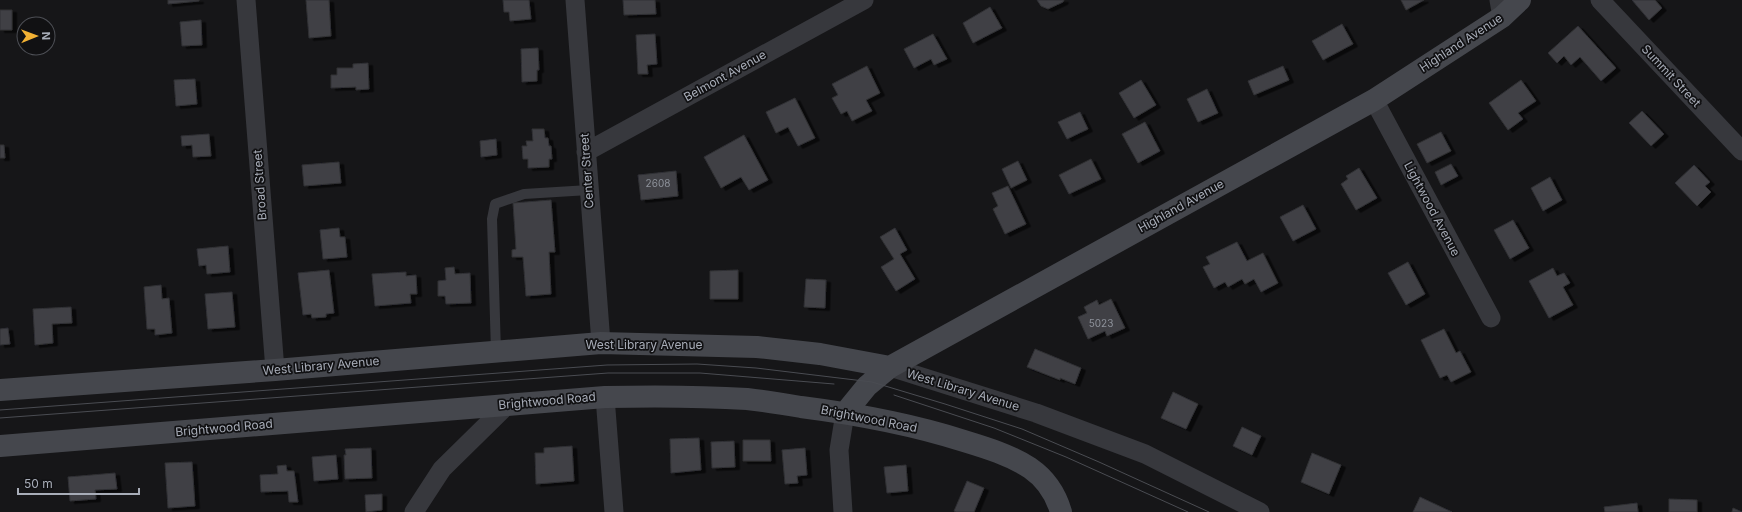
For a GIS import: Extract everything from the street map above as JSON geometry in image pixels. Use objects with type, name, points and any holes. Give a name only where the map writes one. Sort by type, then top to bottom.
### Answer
[{"type":"street","name":"Broad Street","points":[[246,0],[275,370]]},
{"type":"street","name":"Center Street","points":[[575,0],[601,343]]},
{"type":"street","name":"Belmont Avenue","points":[[586,152],[864,0]]},
{"type":"street","name":"Highland Avenue","points":[[845,413],[867,386],[890,367],[1374,100],[1500,8],[1520,0]]},
{"type":"street","name":"Summit Street","points":[[1600,0],[1742,151]]},
{"type":"street","name":"Lightwood Avenue","points":[[1374,100],[1491,318]]},
{"type":"street","name":"West Library Avenue","points":[[0,390],[275,370],[601,343],[756,347],[820,354],[890,367],[1036,413],[1145,454],[1260,512]]},
{"type":"street","name":"Brightwood Road","points":[[0,446],[605,396],[693,396],[742,399],[845,413],[934,432],[998,452],[1015,459],[1032,469],[1042,478],[1056,496],[1061,512]]},
{"type":"street","points":[[605,396],[614,512]]},
{"type":"street","points":[[414,512],[442,469],[507,405]]},
{"type":"street","points":[[843,512],[839,450],[845,413]]},
{"type":"lane","points":[[496,352],[492,219],[495,204],[524,194],[589,190]]},
{"type":"building","points":[[168,0],[199,0],[199,1],[168,4]]},
{"type":"building","points":[[306,0],[329,0],[331,36],[309,38]]},
{"type":"building","points":[[503,0],[529,0],[531,19],[510,21],[509,12],[504,12]]},
{"type":"building","points":[[623,0],[655,0],[656,14],[624,15]]},
{"type":"building","points":[[1037,0],[1064,0],[1063,2],[1048,9],[1041,6]]},
{"type":"building","points":[[1401,0],[1424,0],[1406,10]]},
{"type":"building","points":[[1632,0],[1655,0],[1662,8],[1649,20]]},
{"type":"building","points":[[990,7],[1002,28],[973,43],[963,23]]},
{"type":"building","points":[[0,10],[12,10],[12,30],[0,30]]},
{"type":"building","points":[[201,20],[202,45],[182,46],[180,22]]},
{"type":"building","points":[[1342,24],[1353,44],[1323,60],[1312,41]]},
{"type":"building","points":[[1578,26],[1616,68],[1601,81],[1580,57],[1571,65],[1564,56],[1557,63],[1548,53]]},
{"type":"building","points":[[655,34],[657,64],[647,65],[648,74],[638,74],[636,35]]},
{"type":"building","points":[[933,34],[947,59],[934,65],[931,59],[914,68],[904,49]]},
{"type":"building","points":[[538,48],[539,70],[537,70],[537,81],[522,82],[521,49]]},
{"type":"building","points":[[368,63],[369,89],[356,90],[356,87],[331,88],[331,75],[337,75],[337,68],[353,68],[353,64]]},
{"type":"building","points":[[867,66],[880,93],[866,100],[872,111],[852,121],[847,111],[841,114],[832,98],[838,95],[832,84]]},
{"type":"building","points":[[1283,66],[1289,80],[1254,95],[1248,81]]},
{"type":"building","points":[[195,79],[197,104],[176,106],[174,80]]},
{"type":"building","points":[[1141,80],[1156,105],[1134,118],[1119,93]]},
{"type":"building","points":[[1521,80],[1536,101],[1518,113],[1523,119],[1508,130],[1489,103]]},
{"type":"building","points":[[1207,89],[1218,113],[1198,122],[1187,99]]},
{"type":"building","points":[[795,98],[815,138],[798,146],[788,127],[776,133],[766,112]]},
{"type":"building","points":[[1642,111],[1664,134],[1651,146],[1629,123]]},
{"type":"building","points":[[1080,112],[1088,129],[1067,139],[1058,122]]},
{"type":"building","points":[[1145,122],[1160,151],[1138,163],[1122,134]]},
{"type":"building","points":[[532,129],[544,129],[545,138],[548,138],[549,146],[551,146],[552,159],[549,159],[549,167],[528,168],[528,159],[523,159],[522,146],[527,146],[526,141],[533,141]]},
{"type":"building","points":[[1441,132],[1451,151],[1427,163],[1417,144]]},
{"type":"building","points":[[209,134],[211,156],[193,157],[192,145],[182,146],[181,136]]},
{"type":"building","points":[[744,135],[768,180],[749,190],[741,177],[721,188],[704,157]]},
{"type":"building","points":[[496,139],[497,155],[481,157],[480,141]]},
{"type":"building","points":[[0,145],[4,145],[5,158],[0,158]]},
{"type":"building","points":[[1091,159],[1101,179],[1069,194],[1059,175]]},
{"type":"building","points":[[1018,161],[1027,180],[1011,188],[1002,169]]},
{"type":"building","points":[[339,162],[341,183],[304,186],[302,165]]},
{"type":"building","points":[[1451,164],[1458,176],[1441,185],[1435,172]]},
{"type":"building","points":[[1694,165],[1710,182],[1705,186],[1711,192],[1697,206],[1675,183]]},
{"type":"building","points":[[1359,168],[1377,198],[1356,210],[1341,184],[1348,179],[1346,176]]},
{"type":"building","points":[[676,171],[678,196],[641,200],[638,175]]},
{"type":"building","points":[[1550,177],[1562,200],[1543,211],[1531,188]]},
{"type":"building","points":[[1008,186],[1026,224],[1005,234],[993,209],[998,206],[992,193]]},
{"type":"building","points":[[551,200],[555,252],[549,252],[551,294],[526,296],[523,257],[512,257],[512,250],[516,249],[513,203]]},
{"type":"building","points":[[1303,205],[1316,229],[1293,241],[1280,217]]},
{"type":"building","points":[[1513,220],[1529,248],[1510,259],[1494,230]]},
{"type":"building","points":[[339,228],[340,237],[345,237],[347,257],[323,259],[320,230]]},
{"type":"building","points":[[895,228],[907,250],[900,254],[915,279],[896,291],[881,267],[894,259],[880,237]]},
{"type":"building","points":[[1237,242],[1247,261],[1263,253],[1278,283],[1261,292],[1254,279],[1245,284],[1242,279],[1228,287],[1225,282],[1214,288],[1203,267],[1210,264],[1206,257]]},
{"type":"building","points":[[228,246],[230,272],[207,274],[206,265],[199,266],[197,249]]},
{"type":"building","points":[[1408,262],[1425,294],[1406,305],[1388,273]]},
{"type":"building","points":[[454,267],[455,274],[470,273],[471,303],[446,304],[445,296],[438,296],[438,281],[446,280],[445,268]]},
{"type":"building","points":[[1553,268],[1557,276],[1564,273],[1570,283],[1563,287],[1573,305],[1549,318],[1529,281]]},
{"type":"building","points":[[329,270],[334,313],[326,314],[326,317],[312,318],[311,314],[303,315],[298,273]]},
{"type":"building","points":[[738,270],[738,299],[710,299],[710,271]]},
{"type":"building","points":[[406,272],[406,276],[416,275],[417,294],[410,294],[411,303],[375,306],[372,274]]},
{"type":"building","points":[[806,279],[826,280],[825,308],[804,307]]},
{"type":"building","points":[[161,285],[162,299],[169,298],[172,333],[155,335],[155,329],[147,329],[144,287]]},
{"type":"building","points":[[232,292],[235,327],[208,329],[205,294]]},
{"type":"building","points":[[1111,299],[1125,328],[1107,336],[1105,331],[1088,339],[1078,317],[1087,313],[1084,307],[1097,300],[1099,305]]},
{"type":"building","points":[[71,307],[72,323],[52,324],[53,343],[35,345],[33,309]]},
{"type":"building","points":[[8,328],[10,344],[0,345],[0,329]]},
{"type":"building","points":[[1444,329],[1456,353],[1460,351],[1471,372],[1451,382],[1447,375],[1440,378],[1421,340]]},
{"type":"building","points":[[1035,349],[1081,368],[1075,384],[1060,378],[1060,380],[1027,367]]},
{"type":"building","points":[[1173,392],[1198,404],[1186,429],[1161,418]]},
{"type":"building","points":[[1242,427],[1261,436],[1252,455],[1233,446]]},
{"type":"building","points":[[699,438],[701,470],[671,473],[670,439]]},
{"type":"building","points":[[743,440],[770,440],[771,461],[743,461]]},
{"type":"building","points":[[734,441],[735,467],[712,468],[711,442]]},
{"type":"building","points":[[572,446],[574,481],[536,484],[535,453],[544,453],[544,448]]},
{"type":"building","points":[[371,448],[372,478],[345,479],[345,449]]},
{"type":"building","points":[[805,448],[807,475],[797,476],[798,483],[785,484],[782,450]]},
{"type":"building","points":[[1312,453],[1341,465],[1329,494],[1301,482]]},
{"type":"building","points":[[336,455],[338,479],[314,481],[312,457]]},
{"type":"building","points":[[192,462],[195,506],[168,508],[165,463]]},
{"type":"building","points":[[286,465],[287,471],[294,471],[298,502],[289,502],[288,491],[261,492],[260,475],[278,474],[277,466]]},
{"type":"building","points":[[906,465],[908,491],[887,493],[884,467]]},
{"type":"building","points":[[115,473],[117,489],[95,490],[96,499],[70,501],[68,477]]},
{"type":"building","points":[[967,481],[984,488],[974,512],[956,512],[954,511]]},
{"type":"building","points":[[382,494],[382,510],[366,512],[365,495]]},
{"type":"building","points":[[1420,497],[1452,512],[1413,512]]},
{"type":"building","points":[[1669,499],[1697,500],[1697,512],[1669,512]]},
{"type":"building","points":[[1637,503],[1638,512],[1605,512],[1604,507]]},
{"type":"building","points":[[1733,508],[1742,512],[1732,512]]},
{"type":"tram line","points":[[0,410],[607,365],[697,364],[756,368],[872,382],[945,404],[1022,429],[1209,512]]},
{"type":"tram line","points":[[0,418],[608,373],[700,373],[834,384]]},
{"type":"tram line","points":[[894,395],[994,428],[1066,457],[1188,512]]}]
